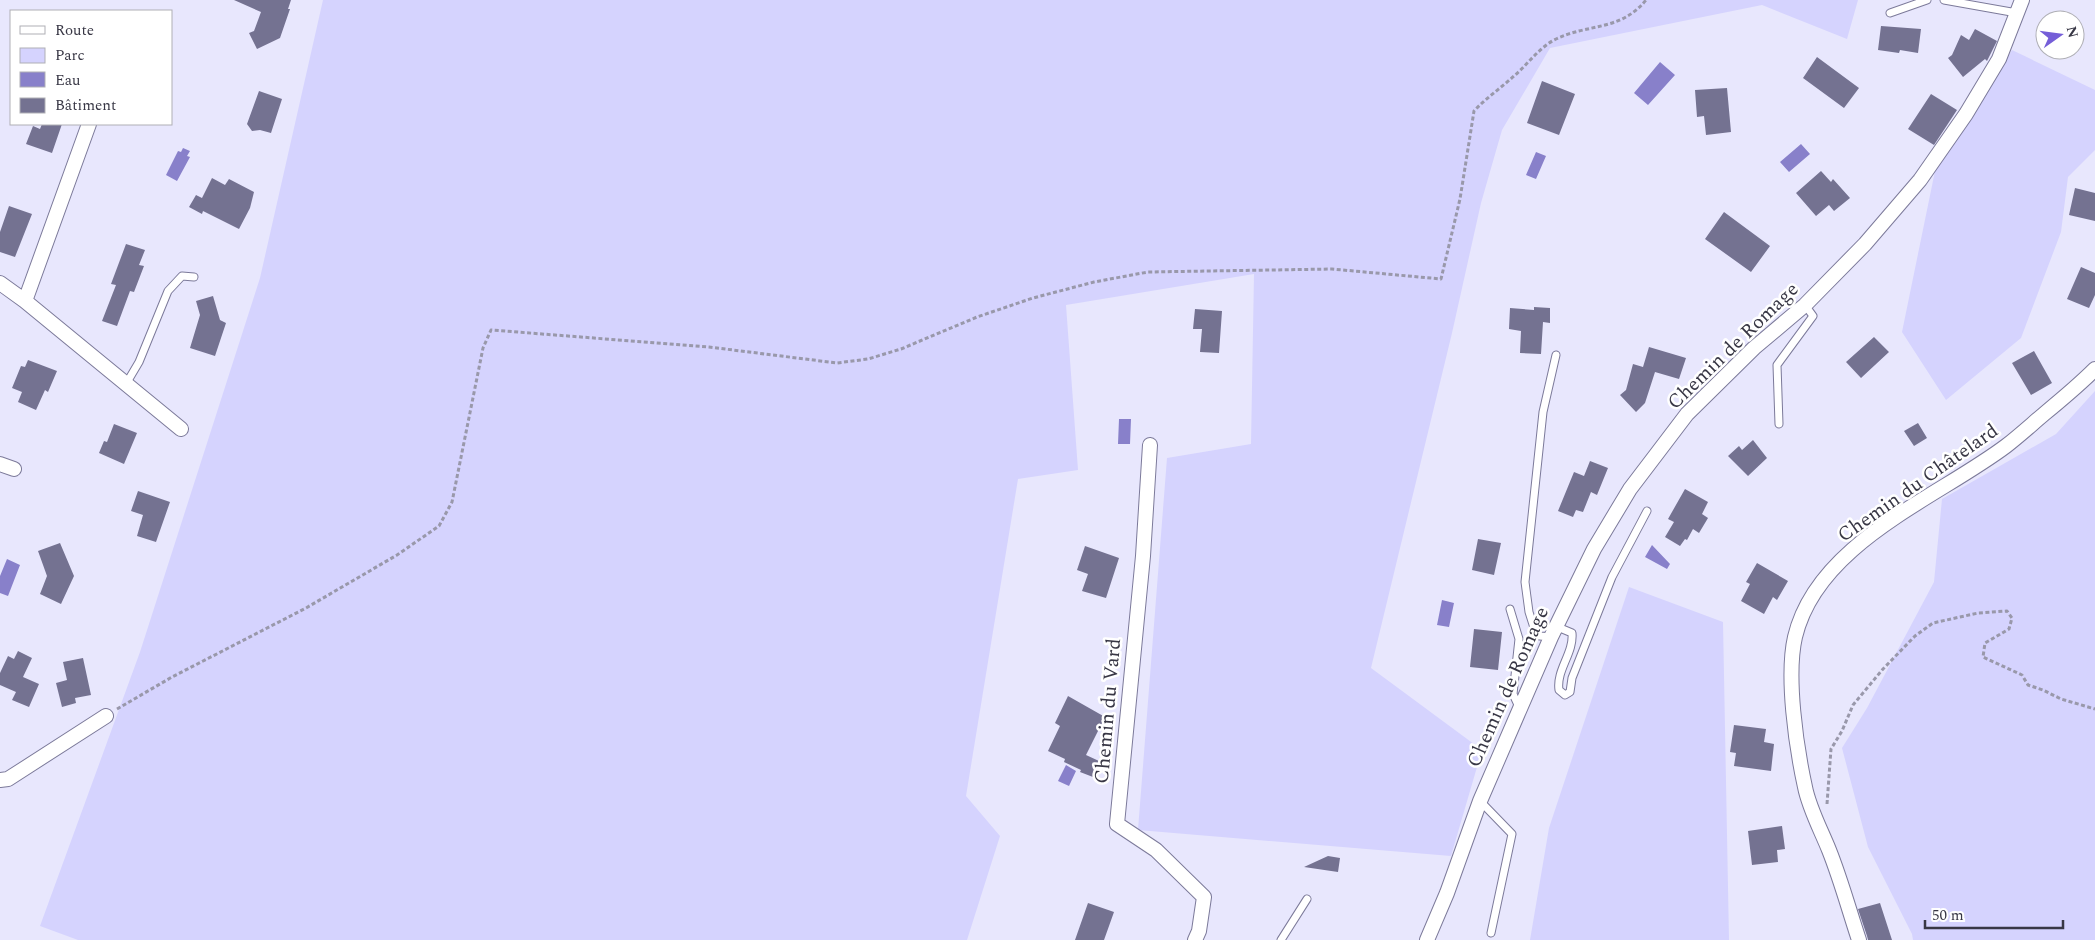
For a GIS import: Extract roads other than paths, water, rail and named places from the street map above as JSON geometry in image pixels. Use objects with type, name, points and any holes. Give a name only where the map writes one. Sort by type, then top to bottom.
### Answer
[{"type":"street","name":"Chemin de Romage","points":[[1428,940],[1480,801],[1551,637],[1594,549],[1630,489],[1687,414],[1754,348],[1806,305],[1864,244],[1920,180],[1966,114],[1999,59],[2022,0]]},
{"type":"street","points":[[25,301],[88,125]]},
{"type":"street","points":[[0,283],[25,301],[181,429]]},
{"type":"street","name":"Chemin du Châtelard","points":[[1859,940],[1837,870],[1805,790],[1795,727],[1792,652],[1800,621],[1811,598],[1830,572],[1862,542],[2006,446],[2095,369]]},
{"type":"street","name":"Chemin du Vard","points":[[1150,445],[1142,556],[1117,824],[1156,850],[1204,897],[1199,931],[1195,940]]},
{"type":"street","points":[[0,464],[14,469]]},
{"type":"street","points":[[0,780],[8,779],[106,716]]},
{"type":"lane","points":[[1890,13],[1927,0]]},
{"type":"lane","points":[[1944,0],[2017,13]]},
{"type":"lane","points":[[126,384],[139,362],[168,291],[182,276],[194,277]]},
{"type":"lane","points":[[1779,424],[1777,365],[1813,316],[1806,305]]},
{"type":"lane","points":[[1556,356],[1543,412],[1525,582],[1529,612],[1535,630],[1540,636],[1551,637],[1560,628],[1572,632],[1571,644],[1557,682],[1559,690],[1565,695],[1570,692],[1572,678],[1612,577],[1647,510]]},
{"type":"lane","points":[[1510,609],[1519,639],[1513,694],[1520,710]]},
{"type":"lane","points":[[1480,801],[1512,834],[1491,933]]},
{"type":"lane","points":[[1281,940],[1307,899]]},
{"type":"water","points":[[1660,62],[1675,75],[1648,105],[1634,93]]},
{"type":"water","points":[[1801,144],[1810,154],[1789,172],[1780,162]]},
{"type":"water","points":[[183,148],[190,151],[187,156],[190,157],[177,181],[166,175],[178,151],[181,152]]},
{"type":"water","points":[[1536,152],[1546,156],[1536,179],[1526,175]]},
{"type":"water","points":[[1119,419],[1131,419],[1130,444],[1118,444]]},
{"type":"water","points":[[1652,545],[1670,564],[1667,569],[1645,557]]},
{"type":"water","points":[[7,559],[20,565],[8,596],[0,593],[0,576]]},
{"type":"water","points":[[1442,600],[1454,603],[1449,627],[1437,625]]},
{"type":"water","points":[[1066,765],[1076,771],[1069,786],[1058,781]]}]
